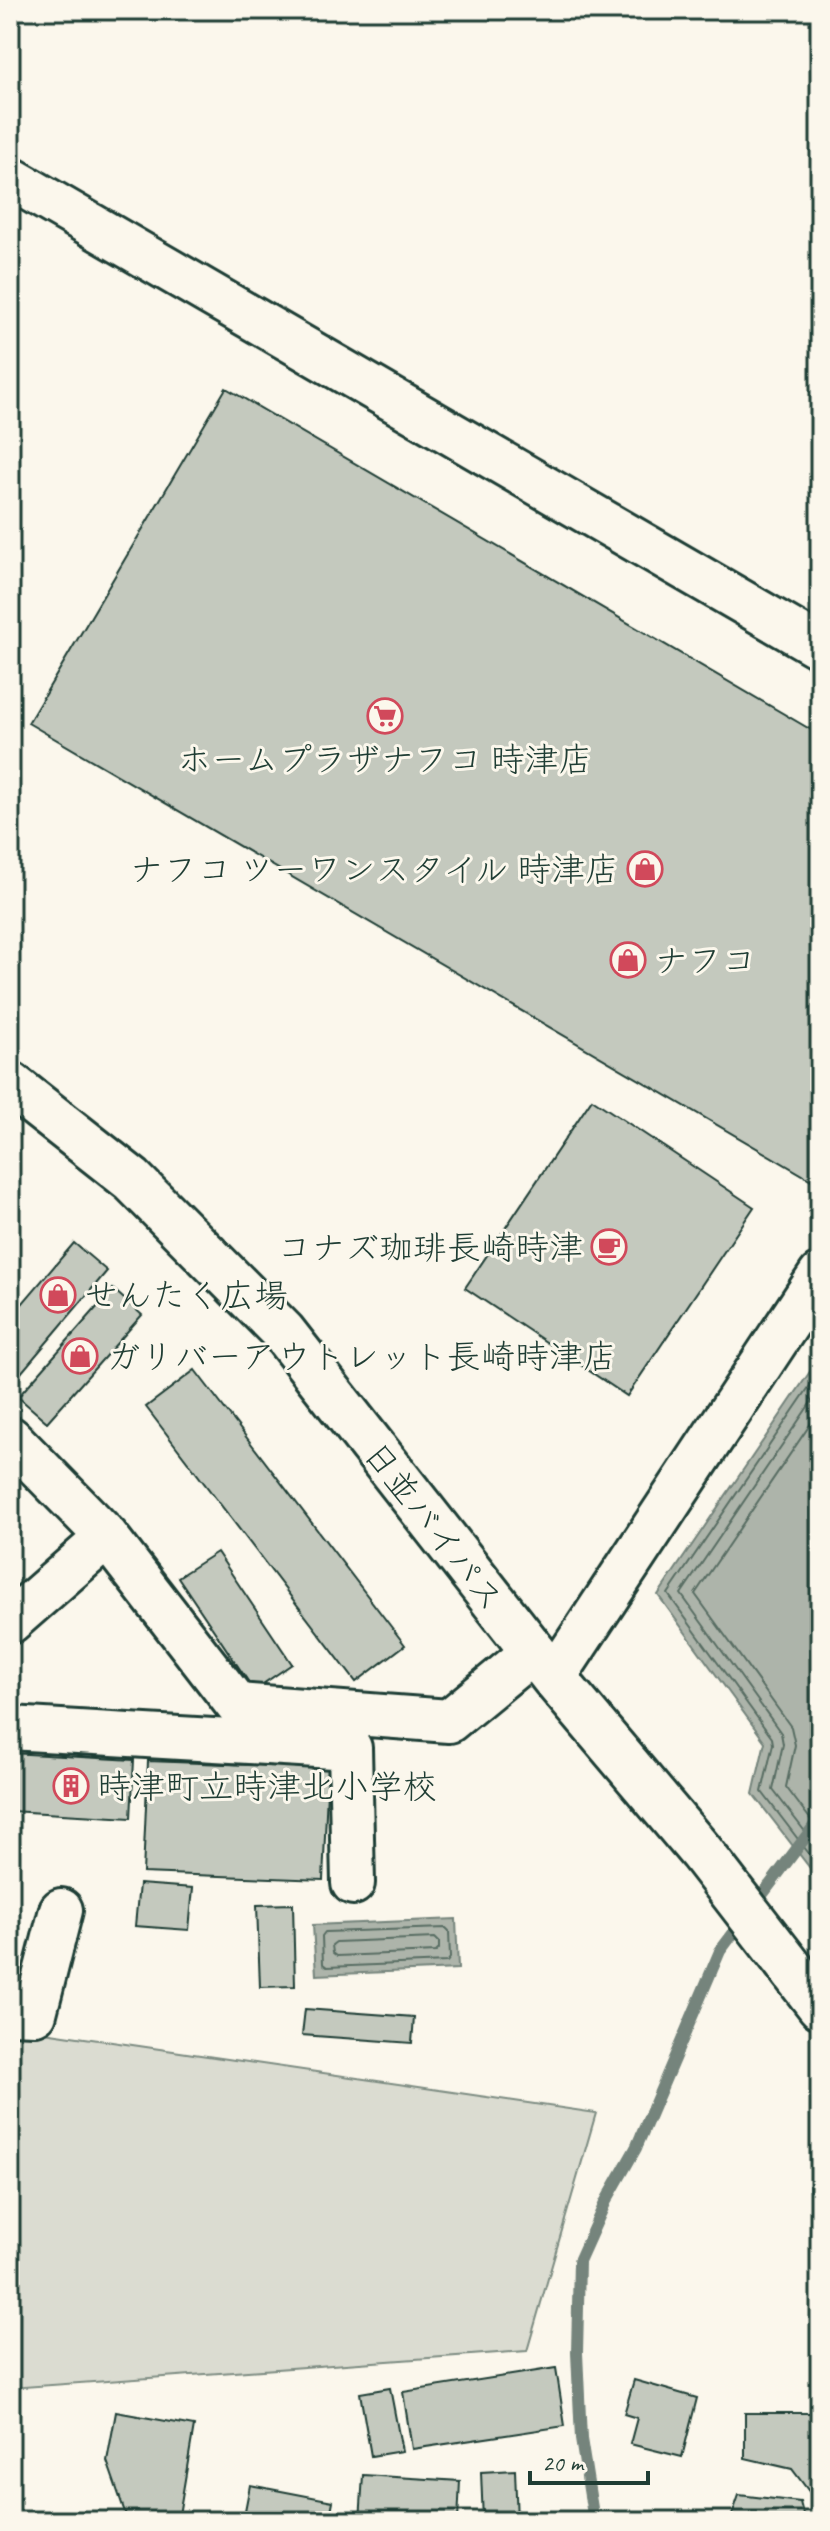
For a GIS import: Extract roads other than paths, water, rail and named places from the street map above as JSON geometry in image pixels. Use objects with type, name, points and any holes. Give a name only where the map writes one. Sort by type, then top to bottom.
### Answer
[{"type":"highway","name":"日並バイパス","points":[[10,1084],[132,1180],[283,1332],[544,1665],[701,1852],[814,1999]]},
{"type":"street","points":[[10,178],[820,647]]},
{"type":"street","points":[[10,1438],[107,1537],[237,1705],[449,1721],[544,1665],[820,1275]]},
{"type":"street","points":[[10,1622],[107,1537]]},
{"type":"street","points":[[10,1728],[350,1748],[353,1883]]},
{"type":"street","points":[[10,2012],[35,2013],[61,1910]]},
{"type":"water","points":[[820,1357],[820,1881],[753,1794],[765,1742],[658,1595]]},
{"type":"water","points":[[456,1919],[458,1969],[316,1975],[313,1925]]},
{"type":"waterway","points":[[594,2521],[581,2439],[577,2353],[579,2261],[606,2201],[636,2148],[720,1951],[820,1818]]},
{"type":"place","name":"ホームプラザナフコ 時津店","points":[[385,716]]},
{"type":"place","name":"ナフコ ツーワンスタイル 時津店","points":[[645,869]]},
{"type":"place","name":"ナフコ","points":[[628,960]]},
{"type":"place","name":"コナズ珈琲長崎時津","points":[[609,1247]]},
{"type":"place","name":"せんたく広場","points":[[58,1295]]},
{"type":"place","name":"ガリバーアウトレット長崎時津店","points":[[80,1356]]},
{"type":"place","name":"時津町立時津北小学校","points":[[71,1786]]}]
